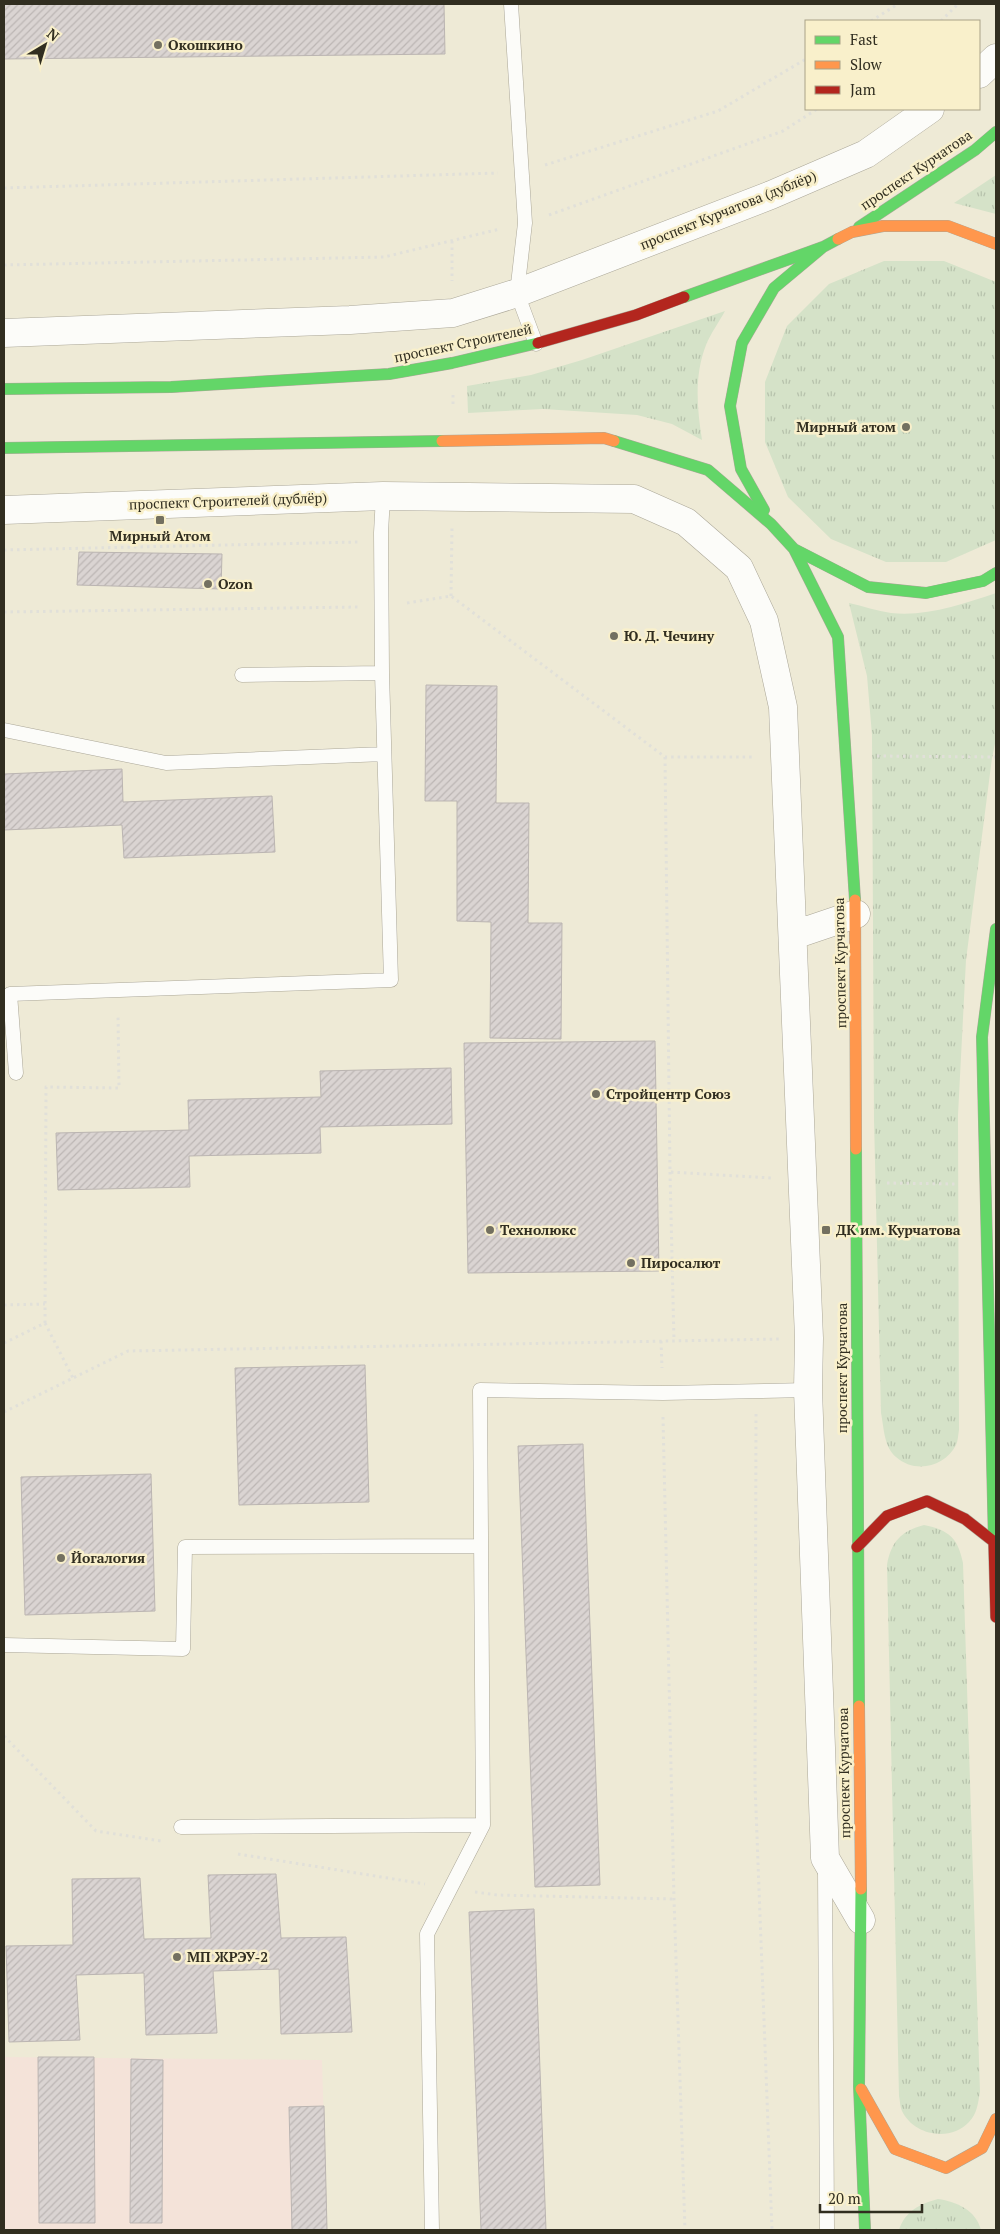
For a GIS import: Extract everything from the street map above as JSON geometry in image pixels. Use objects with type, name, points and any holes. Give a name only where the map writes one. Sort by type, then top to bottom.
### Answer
[{"type":"main road","name":"проспект Курчатова","points":[[852,232],[975,150],[996,132]]},
{"type":"main road","points":[[772,524],[741,469],[730,406],[742,343],[774,288],[823,247],[852,232],[883,226],[948,226],[996,244]]},
{"type":"main road","name":"проспект Строителей","points":[[4,389],[180,387],[388,374],[452,363],[536,344],[636,315],[823,247]]},
{"type":"main road","points":[[4,448],[604,438],[708,470],[772,524]]},
{"type":"main road","name":"проспект Курчатова","points":[[772,524],[794,549],[838,637],[856,914],[857,1546],[861,1920],[860,2086],[865,2230]]},
{"type":"main road","points":[[794,549],[868,587],[926,593],[983,581],[996,573]]},
{"type":"main road","points":[[996,929],[982,1037],[985,1185],[993,1369],[993,1541],[996,1617]]},
{"type":"main road","points":[[857,1546],[887,1516],[927,1501],[965,1519],[993,1541]]},
{"type":"main road","points":[[860,2086],[895,2149],[946,2168],[982,2148],[996,2119]]},
{"type":"street","points":[[980,73],[996,58]]},
{"type":"street","name":"проспект Курчатова (дублёр)","points":[[452,313],[517,293],[771,195],[866,154],[929,110]]},
{"type":"street","points":[[4,333],[321,321],[452,313]]},
{"type":"street","name":"проспект Строителей (дублёр)","points":[[4,510],[383,496],[634,499],[686,522],[739,568],[764,621],[783,707],[794,935],[809,1338],[808,1390],[825,1858]]},
{"type":"street","points":[[794,935],[856,914]]},
{"type":"street","points":[[825,1858],[861,1920]]},
{"type":"lane","points":[[511,4],[525,223],[517,293],[536,344]]},
{"type":"lane","points":[[16,1073],[10,994],[391,980],[382,673],[381,542],[383,496]]},
{"type":"lane","points":[[242,676],[382,673]]},
{"type":"lane","points":[[4,730],[166,763],[384,754]]},
{"type":"lane","points":[[432,2230],[427,1934],[483,1825],[480,1390],[662,1393],[808,1390]]},
{"type":"lane","points":[[4,1645],[183,1649],[185,1547],[481,1546]]},
{"type":"lane","points":[[181,1827],[483,1825]]},
{"type":"lane","points":[[825,1858],[827,2230]]},
{"type":"path","points":[[873,20],[898,4]]},
{"type":"path","points":[[941,20],[958,4]]},
{"type":"path","points":[[4,188],[521,172],[718,111],[805,61]]},
{"type":"path","points":[[4,265],[384,257],[525,223],[783,131],[815,110]]},
{"type":"path","points":[[452,241],[452,313]]},
{"type":"path","points":[[452,363],[454,442]]},
{"type":"path","points":[[451,596],[453,497]]},
{"type":"path","points":[[4,550],[381,542]]},
{"type":"path","points":[[846,756],[996,757]]},
{"type":"path","points":[[665,757],[674,1341]]},
{"type":"path","points":[[73,1378],[44,1323],[46,1086],[119,1088],[118,990]]},
{"type":"path","points":[[670,1172],[803,1180]]},
{"type":"path","points":[[856,1182],[985,1185]]},
{"type":"path","points":[[4,1305],[45,1304]]},
{"type":"path","points":[[4,1343],[44,1323]]},
{"type":"path","points":[[4,1412],[128,1351],[809,1338]]},
{"type":"path","points":[[661,1341],[674,1899],[685,2230]]},
{"type":"path","points":[[756,1391],[755,1784],[772,2230]]},
{"type":"path","points":[[4,1736],[96,1831],[164,1841]]},
{"type":"path","points":[[231,1852],[497,1895],[674,1899]]},
{"type":"shaded area","points":[[4,2057],[322,2060],[327,2230],[4,2230]]},
{"type":"green space","points":[[996,175],[996,214],[954,203]]},
{"type":"green space","points":[[884,261],[944,261],[996,282],[996,540],[946,562],[886,562],[831,539],[788,497],[765,442],[765,382],[787,326],[829,284]]},
{"type":"green space","points":[[725,311],[706,345],[700,368],[698,404],[702,440],[672,424],[637,415],[543,409],[468,413],[467,386],[531,375],[582,360]]},
{"type":"green space","points":[[996,593],[996,739],[966,960],[958,1115],[959,1430],[957,1443],[945,1459],[929,1466],[920,1466],[904,1462],[892,1453],[885,1437],[881,1413],[874,1120],[872,735],[867,676],[849,603],[880,611],[904,614],[944,609]]},
{"type":"green space","points":[[924,1525],[933,1527],[951,1536],[958,1547],[963,1563],[980,2092],[972,2119],[961,2128],[943,2134],[924,2131],[915,2126],[902,2111],[899,2096],[887,1565],[891,1550],[898,1539],[916,1527]]},
{"type":"green space","points":[[938,2199],[952,2202],[965,2208],[975,2217],[981,2230],[899,2230],[905,2218],[914,2209]]},
{"type":"building","points":[[4,4],[444,4],[445,54],[4,59]]},
{"type":"building","points":[[79,552],[222,554],[221,589],[77,585]]},
{"type":"building","points":[[426,685],[497,686],[496,803],[529,803],[528,923],[562,923],[561,1039],[490,1038],[491,922],[457,921],[457,801],[425,801]]},
{"type":"building","points":[[122,769],[123,802],[272,796],[275,852],[124,858],[122,825],[4,830],[4,774]]},
{"type":"building","points":[[655,1041],[659,1271],[468,1273],[464,1043]]},
{"type":"building","points":[[451,1068],[452,1124],[320,1127],[321,1153],[189,1156],[190,1187],[58,1190],[56,1133],[189,1130],[188,1100],[321,1097],[320,1071]]},
{"type":"building","points":[[365,1365],[369,1502],[239,1505],[235,1368]]},
{"type":"building","points":[[583,1444],[600,1885],[535,1887],[518,1446]]},
{"type":"building","points":[[151,1474],[155,1611],[25,1615],[21,1477]]},
{"type":"building","name":"МП ЖРЭУ-2","points":[[276,1874],[281,1938],[346,1937],[352,2032],[281,2034],[279,1969],[213,1971],[217,2033],[146,2035],[144,1973],[76,1975],[80,2040],[9,2042],[6,1946],[73,1945],[72,1879],[140,1878],[144,1939],[211,1938],[208,1875]]},
{"type":"building","points":[[534,1909],[546,2230],[481,2230],[469,1912]]},
{"type":"building","points":[[38,2057],[94,2057],[95,2223],[39,2223]]},
{"type":"building","points":[[131,2059],[163,2060],[162,2223],[130,2223]]},
{"type":"building","points":[[324,2106],[327,2230],[292,2230],[289,2107]]},
{"type":"traffic: fast","points":[[859,227],[975,150],[996,132]]},
{"type":"traffic: fast","points":[[764,510],[741,469],[730,406],[742,343],[774,288],[823,247],[838,239]]},
{"type":"traffic: fast","points":[[684,297],[823,247]]},
{"type":"traffic: fast","points":[[4,389],[171,387],[389,374],[452,363],[538,343]]},
{"type":"traffic: fast","points":[[4,448],[442,441]]},
{"type":"traffic: fast","points":[[614,441],[708,470],[771,524],[794,549],[838,637],[855,900]]},
{"type":"traffic: fast","points":[[794,549],[868,587],[926,593],[983,581],[996,573]]},
{"type":"traffic: fast","points":[[994,1543],[982,1037],[996,929]]},
{"type":"traffic: fast","points":[[856,1149],[859,1706]]},
{"type":"traffic: fast","points":[[861,1889],[859,2086],[865,2230]]},
{"type":"traffic: slow","points":[[838,239],[852,232],[883,226],[948,226],[996,244]]},
{"type":"traffic: slow","points":[[442,441],[604,438],[614,441]]},
{"type":"traffic: slow","points":[[855,900],[856,1149]]},
{"type":"traffic: slow","points":[[859,1706],[861,1889]]},
{"type":"traffic: slow","points":[[861,2089],[895,2149],[946,2168],[982,2148],[996,2119]]},
{"type":"traffic: jam","points":[[538,343],[636,315],[684,297]]},
{"type":"traffic: jam","points":[[857,1547],[887,1516],[927,1501],[965,1519],[993,1541]]},
{"type":"traffic: jam","points":[[994,1543],[996,1617]]},
{"type":"place","name":"Окошкино","points":[[158,45]]},
{"type":"place","name":"Мирный атом","points":[[906,427]]},
{"type":"place","name":"Мирный Атом","points":[[160,520]]},
{"type":"place","name":"Ozon","points":[[208,584]]},
{"type":"place","name":"Ю. Д. Чечину","points":[[614,636]]},
{"type":"place","name":"Стройцентр Союз","points":[[596,1094]]},
{"type":"place","name":"Технолюкс","points":[[490,1230]]},
{"type":"place","name":"ДК им. Курчатова","points":[[826,1230]]},
{"type":"place","name":"Пиросалют","points":[[631,1263]]},
{"type":"place","name":"Йогалогия","points":[[61,1558]]},
{"type":"place","name":"МП ЖРЭУ-2","points":[[177,1957]]}]
